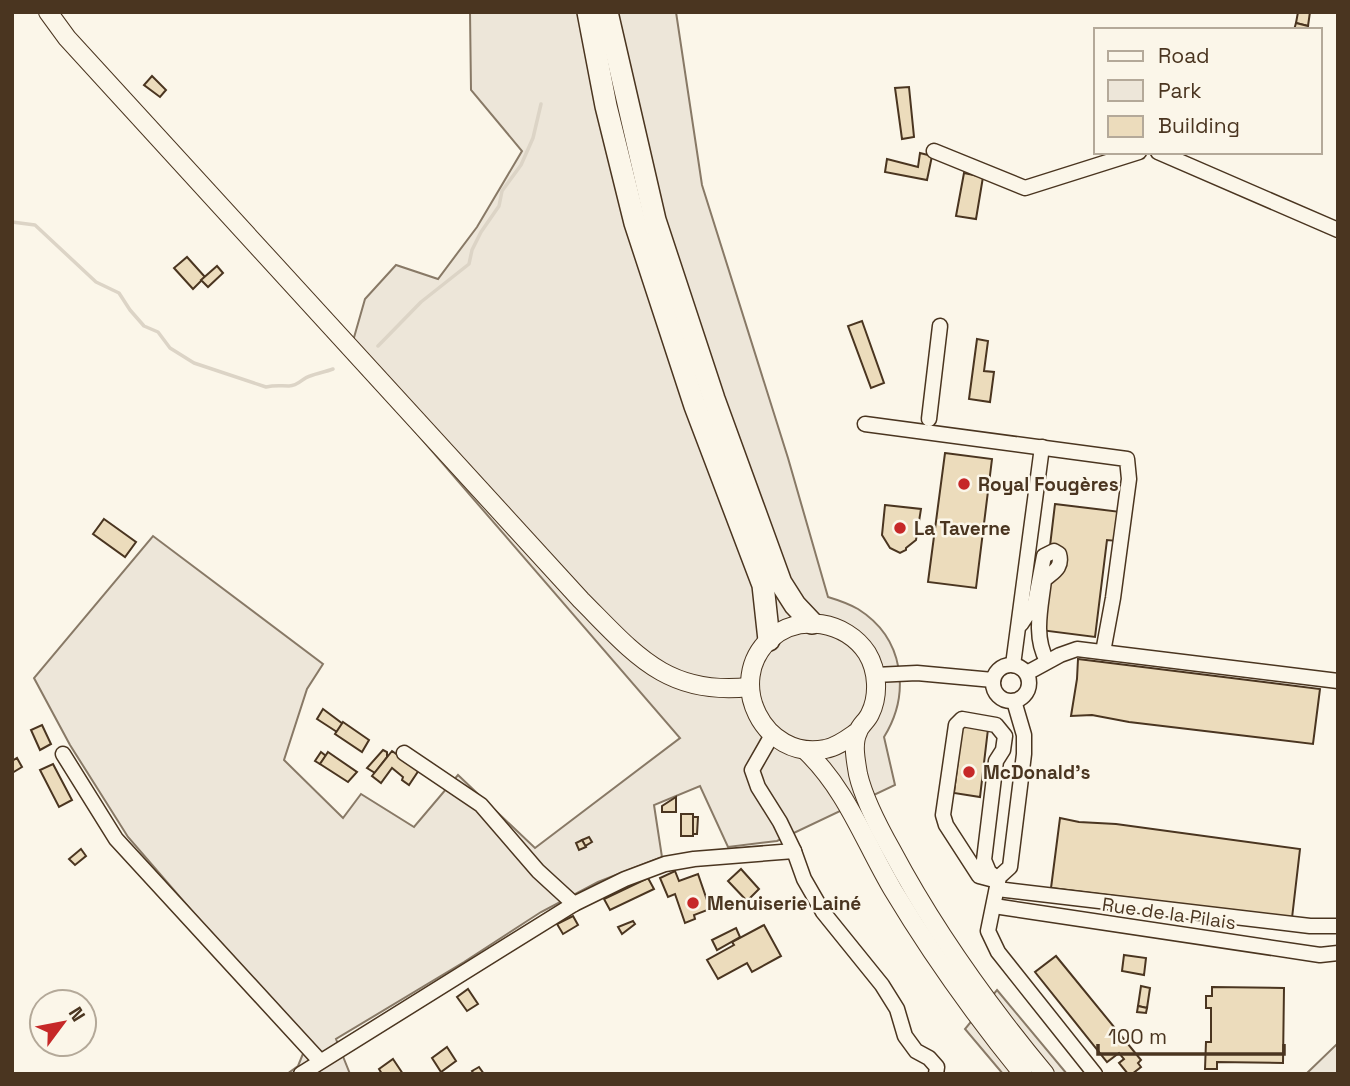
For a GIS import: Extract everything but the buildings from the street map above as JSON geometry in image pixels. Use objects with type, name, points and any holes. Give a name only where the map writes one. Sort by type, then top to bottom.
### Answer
[{"type":"highway","points":[[588,12],[606,106],[635,223],[695,406],[763,585],[769,640]]},
{"type":"highway","points":[[607,12],[655,220],[713,399],[781,583],[795,605],[812,623]]},
{"type":"main road","points":[[48,12],[67,38],[581,600],[637,657],[669,676],[694,685],[724,690],[749,687]]},
{"type":"main road","points":[[812,623],[834,626],[853,637],[867,654],[875,675],[876,696],[870,715],[857,732],[842,743],[824,749],[805,750],[788,745],[772,735],[760,722],[752,705],[749,687],[755,662],[769,640],[796,625],[812,623]]},
{"type":"main road","points":[[857,732],[855,747],[859,776],[878,824],[903,872],[932,923],[977,989],[1045,1074]]},
{"type":"main road","points":[[805,750],[825,769],[843,795],[888,881],[965,1002],[1023,1074]]},
{"type":"street","points":[[934,151],[1025,188],[1133,154]]},
{"type":"street","points":[[1163,154],[1338,230]]},
{"type":"street","points":[[929,419],[940,326]]},
{"type":"street","points":[[865,425],[1127,459],[1129,479],[1103,652]]},
{"type":"street","points":[[1013,665],[1042,447]]},
{"type":"street","points":[[1018,628],[1035,603],[1044,556],[1054,551],[1059,554],[1061,560],[1058,568],[1044,580],[1038,635],[1047,661]]},
{"type":"street","points":[[1027,673],[1047,661],[1077,649],[1338,681]]},
{"type":"street","points":[[1018,666],[1027,673],[1029,688],[1023,696],[1009,701],[995,691],[993,680],[1002,667],[1018,666]]},
{"type":"street","points":[[875,675],[917,673],[993,680]]},
{"type":"street","points":[[1014,701],[1024,735],[1024,754],[1010,867],[998,883],[988,931],[998,952],[1095,1074]]},
{"type":"street","points":[[998,883],[984,860],[996,761],[1003,750],[1005,736],[996,725],[962,719],[958,721],[943,816],[979,876],[998,883],[1310,926],[1338,926]]},
{"type":"street","points":[[772,735],[752,770],[758,787],[794,851],[804,879],[883,985],[897,1009],[905,1036],[916,1051],[929,1058],[937,1067],[936,1074]]},
{"type":"street","points":[[404,753],[481,805],[538,871],[573,904]]},
{"type":"street","points":[[63,754],[116,839],[320,1061]]},
{"type":"street","points":[[301,1074],[573,904],[625,879],[664,864],[694,859],[794,851]]},
{"type":"street","name":"Rue de la Pilais","points":[[994,906],[1320,955],[1338,954]]},
{"type":"green space","points":[[470,12],[676,12],[702,185],[788,458],[828,597],[858,609],[873,621],[894,651],[900,685],[898,703],[884,737],[895,785],[777,841],[728,847],[700,786],[654,805],[662,857],[598,882],[541,912],[336,1039],[350,1074],[287,1074],[298,1066],[307,1044],[128,837],[70,745],[34,678],[153,536],[323,664],[307,689],[284,760],[343,818],[361,794],[414,827],[458,775],[535,848],[680,738],[349,355],[365,299],[396,265],[438,279],[477,227],[522,151],[471,90]]},
{"type":"green space","points":[[997,990],[1067,1074],[1003,1074],[965,1029]]},
{"type":"green space","points":[[1338,1043],[1338,1074],[1306,1074]]},
{"type":"waterway","points":[[378,346],[421,302],[469,264],[472,250],[481,232],[499,206],[502,191],[521,165],[533,138],[541,104]]},
{"type":"waterway","points":[[12,222],[35,225],[96,282],[119,293],[144,326],[158,332],[170,348],[194,363],[266,387],[292,386],[307,377],[333,369]]},
{"type":"place","name":"Royal Fougères","points":[[964,484]]},
{"type":"place","name":"La Taverne","points":[[900,528]]},
{"type":"place","name":"McDonald's","points":[[969,772]]},
{"type":"place","name":"Menuiserie Lainé","points":[[693,903]]}]
